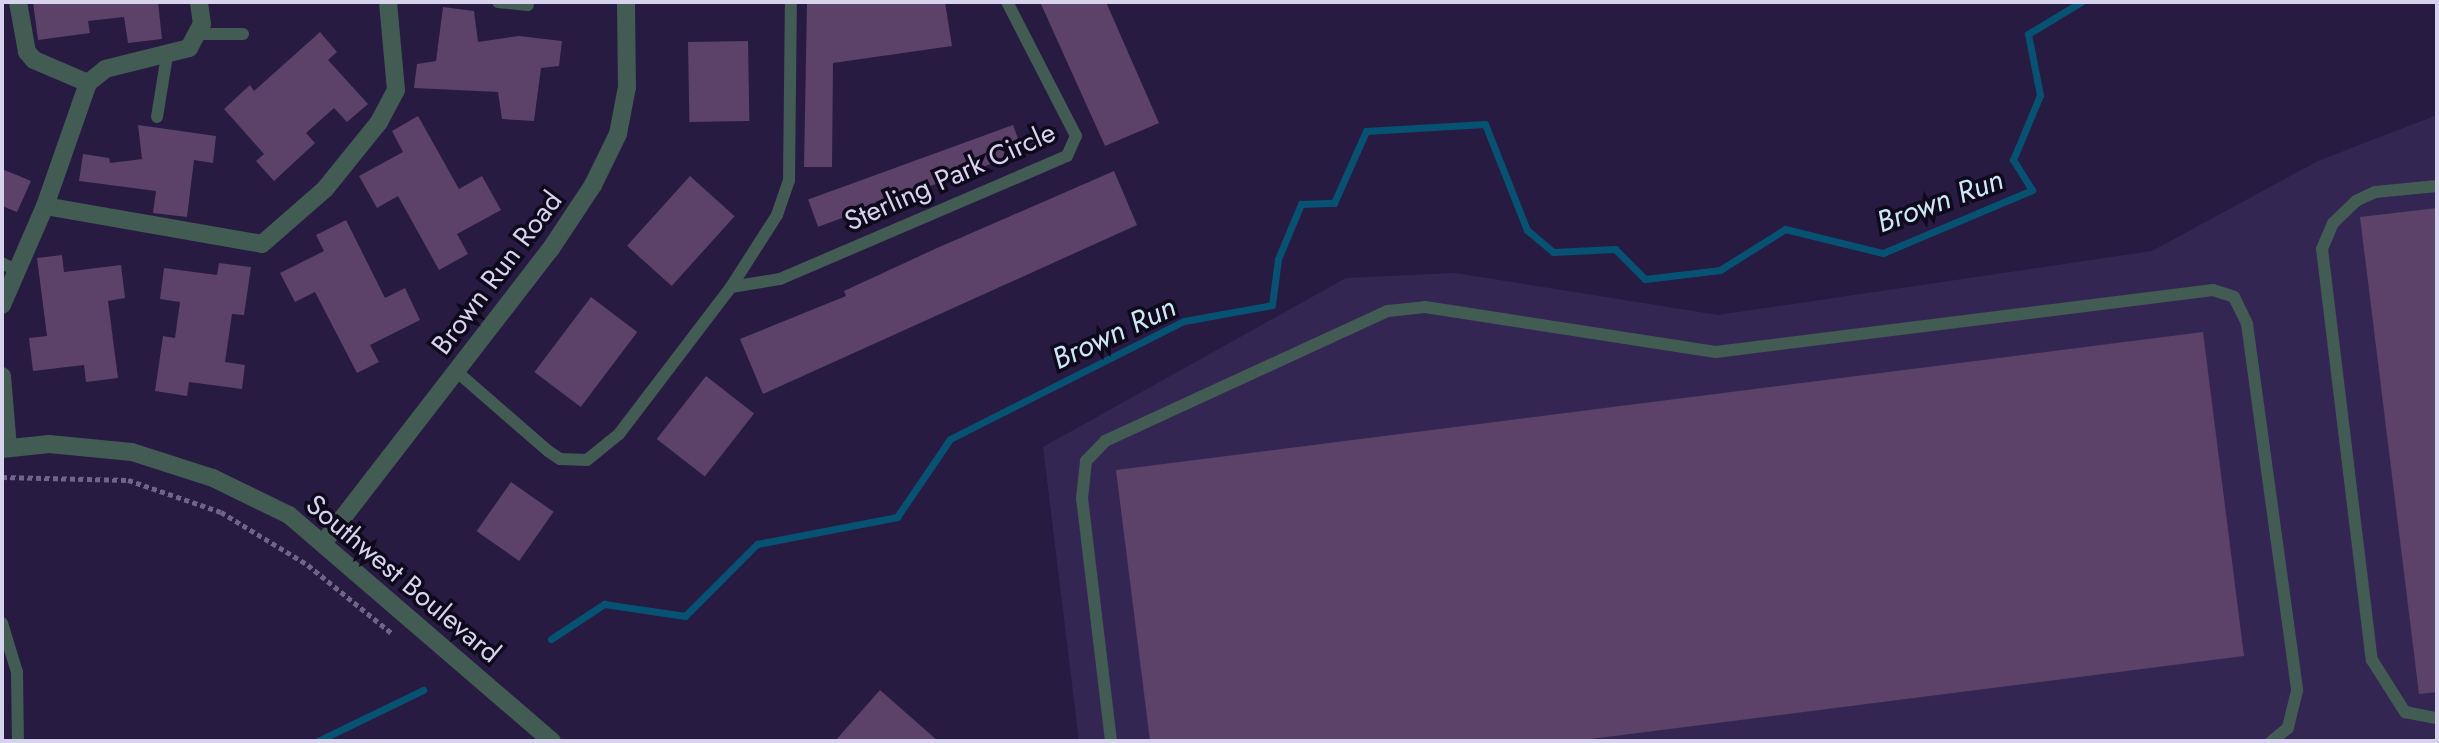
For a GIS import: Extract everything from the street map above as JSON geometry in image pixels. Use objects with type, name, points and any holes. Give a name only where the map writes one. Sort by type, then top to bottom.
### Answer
[{"type":"street","points":[[18,2],[27,52],[34,60],[88,83]]},
{"type":"street","points":[[2,305],[9,267],[45,206],[88,83],[105,69],[190,48],[200,34],[199,2]]},
{"type":"street","points":[[45,206],[262,244],[325,189],[379,122],[396,90],[388,2]]},
{"type":"street","name":"Brown Run Road","points":[[324,542],[574,218],[618,134],[627,87],[626,2]]},
{"type":"street","points":[[2,376],[5,448]]},
{"type":"street","name":"Southwest Boulevard","points":[[5,448],[91,447],[172,464],[251,496],[324,542],[552,741]]},
{"type":"lane","points":[[498,2],[528,5]]},
{"type":"lane","points":[[456,371],[548,452],[560,459],[587,460],[619,435],[731,286],[776,215],[789,181],[791,2]]},
{"type":"lane","name":"Sterling Park Circle","points":[[731,286],[780,279],[1073,151],[1076,136],[1007,2]]},
{"type":"lane","points":[[200,34],[243,34]]},
{"type":"lane","points":[[157,117],[167,55]]},
{"type":"lane","points":[[2437,186],[2375,192],[2356,201],[2333,223],[2322,249],[2372,660],[2405,712],[2437,718]]},
{"type":"lane","points":[[1111,741],[1082,499],[1086,461],[1105,440],[1388,311],[1425,307],[1661,347],[1716,352],[2213,290],[2234,297],[2247,324],[2297,691],[2288,729],[2272,741]]},
{"type":"lane","points":[[2,623],[17,672],[18,741]]},
{"type":"path","points":[[2,477],[128,480],[221,512],[308,565],[381,628],[399,636]]},
{"type":"shaded area","points":[[2437,115],[2437,741],[1079,741],[1043,447],[1346,278],[1455,273],[1718,315],[2152,251],[2318,161]]},
{"type":"building","points":[[33,2],[158,2],[162,39],[128,43],[124,17],[88,21],[90,33],[38,40]]},
{"type":"building","points":[[807,2],[945,2],[952,46],[833,63],[832,167],[804,167]]},
{"type":"building","points":[[1040,2],[1106,2],[1159,123],[1105,146]]},
{"type":"building","points":[[443,7],[474,11],[478,42],[519,36],[562,41],[559,66],[541,68],[534,121],[502,119],[498,92],[414,88],[417,64],[436,61]]},
{"type":"building","points":[[320,32],[337,52],[328,60],[368,104],[347,122],[334,108],[306,133],[315,143],[274,181],[256,161],[264,154],[224,109],[250,85],[254,91]]},
{"type":"building","points":[[748,41],[749,121],[689,122],[688,42]]},
{"type":"building","points":[[418,116],[459,189],[482,176],[501,210],[457,234],[468,254],[439,270],[398,196],[377,208],[359,176],[403,152],[392,131]]},
{"type":"building","points":[[138,125],[216,136],[213,163],[194,160],[187,217],[153,213],[156,191],[79,181],[83,154],[109,158],[110,163],[142,159]]},
{"type":"building","points":[[1013,125],[1023,152],[818,227],[808,200]]},
{"type":"building","points":[[2,169],[31,181],[17,212],[2,206]]},
{"type":"building","points":[[1114,171],[1137,225],[763,394],[740,339],[846,296],[844,291]]},
{"type":"building","points":[[690,176],[735,216],[672,286],[627,246]]},
{"type":"building","points":[[2437,208],[2437,692],[2419,694],[2360,217]]},
{"type":"building","points":[[346,220],[385,298],[405,288],[420,320],[370,345],[379,362],[357,373],[315,292],[295,302],[280,273],[324,251],[316,235]]},
{"type":"building","points":[[62,255],[64,272],[121,265],[125,298],[108,301],[118,378],[86,382],[84,365],[33,371],[29,338],[47,336],[37,258]]},
{"type":"building","points":[[219,263],[251,267],[244,315],[232,314],[225,362],[245,365],[242,389],[189,382],[187,396],[155,391],[163,336],[175,338],[180,302],[160,299],[164,268],[217,275]]},
{"type":"building","points":[[591,297],[637,332],[581,407],[534,372]]},
{"type":"building","points":[[2203,332],[2244,656],[1575,741],[1150,741],[1116,470]]},
{"type":"building","points":[[706,376],[754,414],[705,477],[657,439]]},
{"type":"building","points":[[511,482],[554,512],[519,561],[477,531]]},
{"type":"building","points":[[880,690],[938,741],[835,741]]},
{"type":"waterway","name":"Brown Run","points":[[551,639],[604,604],[685,616],[757,544],[897,517],[950,439],[1184,321],[1272,305],[1278,259],[1301,204],[1334,203],[1366,131],[1485,124],[1527,230],[1553,252],[1615,249],[1645,279],[1720,270],[1785,229],[1883,253],[2032,190],[2013,160],[2040,95],[2028,34],[2081,2]]},
{"type":"waterway","name":"Brown Run","points":[[318,741],[423,690]]}]
